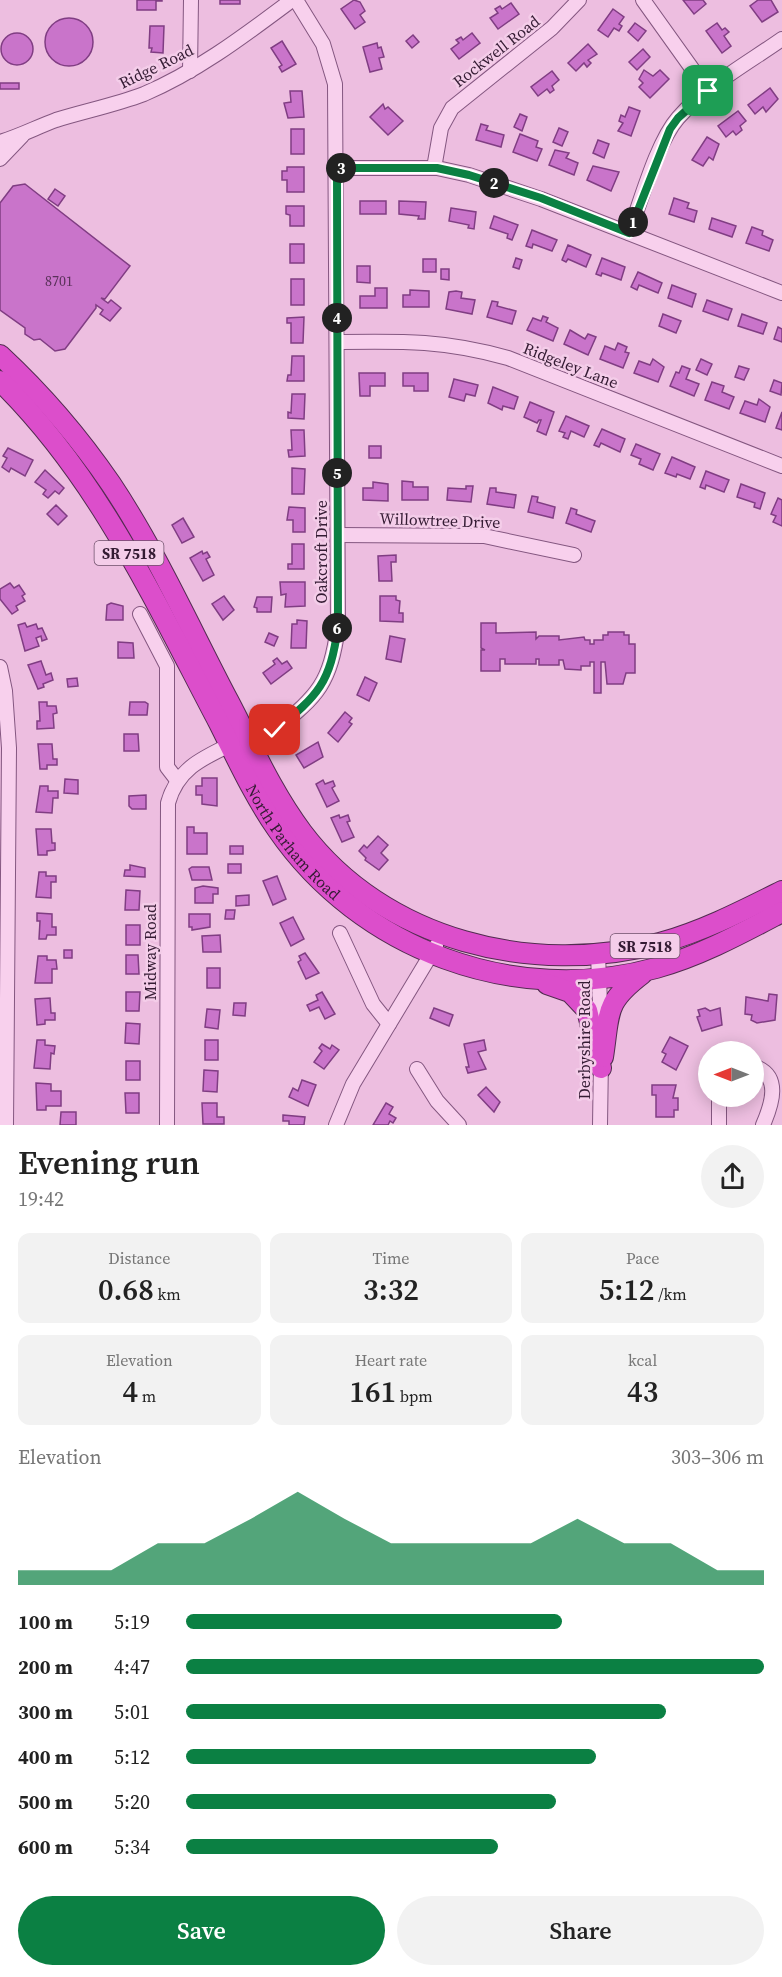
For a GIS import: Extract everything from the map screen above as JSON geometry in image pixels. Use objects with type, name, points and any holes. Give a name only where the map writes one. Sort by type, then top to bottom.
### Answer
[{"type":"highway","name":"North Parham Road","points":[[0,355],[54,410],[112,486],[133,520],[238,741],[276,828],[315,875],[371,922],[431,954],[481,970],[536,980],[600,979],[647,971],[703,951],[782,912]]},
{"type":"highway","name":"North Parham Road","points":[[0,381],[59,446],[103,507],[238,741],[290,814],[330,864],[384,905],[443,934],[512,952],[551,956],[598,955],[686,935],[782,891]]},
{"type":"highway","points":[[601,1068],[612,1003],[623,988],[647,971]]},
{"type":"highway","points":[[536,980],[570,992],[583,1005],[589,1015],[601,1068]]},
{"type":"street","points":[[190,71],[191,0]]},
{"type":"street","name":"Ridge Road","points":[[0,142],[22,136],[53,121],[140,95],[190,71],[245,36],[294,0]]},
{"type":"street","name":"Oakcroft Drive","points":[[275,730],[314,697],[329,671],[338,627],[337,119],[332,67],[323,44],[294,0]]},
{"type":"street","name":"Rockwell Road","points":[[434,168],[441,128],[452,108],[552,28],[579,0]]},
{"type":"street","points":[[643,0],[708,91]]},
{"type":"street","points":[[629,233],[670,129],[678,118],[708,91],[782,39]]},
{"type":"street","name":"Ridge Road","points":[[0,159],[22,136]]},
{"type":"street","points":[[337,168],[434,168],[502,185],[782,293]]},
{"type":"street","name":"Ridgeley Lane","points":[[338,342],[422,341],[471,347],[508,358],[782,466]]},
{"type":"street","name":"Willowtree Drive","points":[[338,535],[484,536],[574,555]]},
{"type":"street","points":[[140,614],[166,666],[167,766],[177,780]]},
{"type":"street","points":[[0,667],[5,691],[9,748],[6,1125]]},
{"type":"street","name":"Midway Road","points":[[167,1125],[166,821],[168,803],[177,780],[194,763],[238,741]]},
{"type":"street","points":[[340,933],[373,1004],[389,1024]]},
{"type":"street","points":[[336,1125],[353,1084],[443,934]]},
{"type":"street","name":"Derbyshire Road","points":[[598,955],[600,1125]]},
{"type":"street","points":[[417,1069],[437,1101],[459,1125]]},
{"type":"street","points":[[763,1125],[774,1099],[771,1078],[764,1073]]},
{"type":"street","points":[[718,1125],[719,1107]]},
{"type":"building","points":[[137,0],[162,1],[156,1],[156,10],[137,10]]},
{"type":"building","points":[[220,0],[240,0],[240,4],[220,4]]},
{"type":"building","points":[[354,0],[360,2],[365,11],[360,15],[365,22],[355,29],[341,9]]},
{"type":"building","points":[[683,0],[703,0],[706,4],[694,14]]},
{"type":"building","points":[[758,0],[771,0],[778,12],[762,22],[750,6]]},
{"type":"building","points":[[511,3],[519,14],[498,29],[490,18],[498,13],[495,9],[500,6],[502,9]]},
{"type":"building","points":[[613,9],[624,17],[619,24],[622,26],[619,31],[614,28],[608,37],[598,30]]},
{"type":"building","points":[[69,18],[86,25],[93,42],[86,59],[69,66],[52,59],[45,42],[52,25]]},
{"type":"building","points":[[635,23],[646,31],[638,41],[628,32]]},
{"type":"building","points":[[717,23],[722,30],[725,28],[729,32],[724,36],[731,46],[722,53],[706,31]]},
{"type":"building","points":[[150,26],[164,26],[163,53],[151,52],[152,48],[149,48]]},
{"type":"building","points":[[17,33],[28,38],[33,49],[28,60],[17,65],[6,60],[1,49],[6,38]]},
{"type":"building","points":[[472,33],[480,43],[459,59],[451,49],[459,43],[456,40],[461,37],[463,40]]},
{"type":"building","points":[[413,35],[419,42],[412,48],[406,41]]},
{"type":"building","points":[[282,41],[296,64],[282,72],[279,67],[282,65],[271,48]]},
{"type":"building","points":[[377,43],[384,57],[379,58],[382,69],[370,72],[363,47]]},
{"type":"building","points":[[588,44],[597,54],[588,60],[591,63],[587,67],[584,63],[576,71],[568,63]]},
{"type":"building","points":[[643,49],[650,57],[637,70],[629,62]]},
{"type":"building","points":[[644,70],[653,76],[660,70],[669,79],[650,98],[639,87],[643,83],[639,79]]},
{"type":"building","points":[[552,71],[559,80],[552,86],[554,90],[550,93],[547,89],[538,96],[531,87]]},
{"type":"building","points":[[0,83],[19,83],[19,89],[0,89]]},
{"type":"building","points":[[770,88],[778,99],[766,112],[763,107],[755,114],[748,105]]},
{"type":"building","points":[[290,91],[302,91],[304,117],[288,118],[284,103],[291,102]]},
{"type":"building","points":[[383,104],[385,109],[388,107],[403,121],[388,135],[370,117]]},
{"type":"building","points":[[629,107],[640,111],[631,136],[618,131],[623,123],[619,121],[621,115],[625,117]]},
{"type":"building","points":[[738,111],[746,121],[740,126],[742,130],[736,135],[733,131],[726,137],[718,126]]},
{"type":"building","points":[[520,114],[527,117],[522,131],[514,127]]},
{"type":"building","points":[[481,124],[488,126],[486,130],[504,135],[501,147],[476,140]]},
{"type":"building","points":[[559,128],[568,132],[562,146],[553,142]]},
{"type":"building","points":[[291,129],[304,129],[304,154],[291,154]]},
{"type":"building","points":[[520,134],[538,141],[536,147],[542,149],[537,161],[513,152]]},
{"type":"building","points":[[707,137],[719,144],[713,160],[709,157],[703,166],[692,160]]},
{"type":"building","points":[[598,140],[609,144],[604,158],[593,153]]},
{"type":"building","points":[[555,150],[569,153],[566,158],[578,163],[574,175],[549,165]]},
{"type":"building","points":[[593,166],[619,172],[611,191],[587,180]]},
{"type":"building","points":[[287,167],[304,167],[304,192],[287,192],[287,180],[282,180],[282,171],[287,171]]},
{"type":"building","points":[[25,184],[130,266],[105,299],[101,298],[108,303],[111,300],[121,308],[110,321],[100,314],[103,310],[96,305],[65,349],[55,351],[40,339],[34,340],[25,334],[25,328],[0,310],[0,203],[13,186]]},
{"type":"building","points":[[55,189],[65,196],[58,206],[48,199]]},
{"type":"building","points":[[674,198],[689,203],[687,208],[697,211],[694,222],[669,214]]},
{"type":"building","points":[[360,201],[386,201],[386,214],[360,214]]},
{"type":"building","points":[[399,201],[426,202],[425,219],[418,219],[419,216],[399,214]]},
{"type":"building","points":[[286,206],[304,206],[304,226],[290,226],[290,215],[286,214]]},
{"type":"building","points":[[451,208],[476,212],[474,229],[468,228],[469,225],[449,221]]},
{"type":"building","points":[[494,216],[518,225],[512,240],[507,238],[508,234],[490,228]]},
{"type":"building","points":[[712,218],[736,226],[732,237],[709,229]]},
{"type":"building","points":[[752,227],[763,231],[762,235],[773,240],[769,251],[746,243]]},
{"type":"building","points":[[532,230],[557,240],[552,251],[533,244],[532,248],[526,246]]},
{"type":"building","points":[[290,244],[304,244],[304,263],[290,263]]},
{"type":"building","points":[[568,245],[591,255],[586,267],[568,259],[566,262],[562,260]]},
{"type":"building","points":[[516,258],[522,260],[519,269],[513,267]]},
{"type":"building","points":[[602,258],[625,267],[621,280],[602,273],[601,276],[596,274]]},
{"type":"building","points":[[423,259],[436,259],[436,272],[423,272]]},
{"type":"building","points":[[357,266],[370,266],[370,283],[357,282]]},
{"type":"building","points":[[441,269],[449,269],[449,280],[441,279]]},
{"type":"building","points":[[638,272],[662,283],[658,293],[639,285],[637,290],[631,287]]},
{"type":"building","points":[[291,279],[304,279],[304,305],[291,305]]},
{"type":"building","points":[[672,285],[696,294],[692,307],[668,298]]},
{"type":"building","points":[[375,288],[387,288],[387,308],[360,308],[360,296],[375,296]]},
{"type":"building","points":[[410,290],[429,291],[429,307],[403,307],[403,295],[410,295]]},
{"type":"building","points":[[449,292],[462,292],[461,298],[475,300],[472,314],[446,309]]},
{"type":"building","points":[[707,300],[732,309],[728,320],[703,311]]},
{"type":"building","points":[[492,301],[498,302],[497,306],[516,311],[512,324],[487,317]]},
{"type":"building","points":[[663,314],[681,321],[676,333],[659,326]]},
{"type":"building","points":[[742,314],[767,323],[763,334],[738,326]]},
{"type":"building","points":[[543,316],[548,318],[546,322],[558,328],[553,341],[527,330],[533,318],[541,321]]},
{"type":"building","points":[[304,317],[303,343],[291,343],[291,323],[287,323],[287,318]]},
{"type":"building","points":[[778,327],[782,329],[782,342],[774,339]]},
{"type":"building","points":[[570,330],[585,339],[588,334],[596,337],[588,355],[564,344]]},
{"type":"building","points":[[618,343],[627,347],[625,352],[629,353],[623,368],[600,359],[605,346],[615,350]]},
{"type":"building","points":[[292,356],[304,356],[304,381],[287,381],[288,375],[291,375]]},
{"type":"building","points":[[653,359],[664,367],[658,382],[634,373],[639,361],[650,365]]},
{"type":"building","points":[[701,359],[712,364],[707,375],[696,370]]},
{"type":"building","points":[[682,366],[690,369],[686,379],[699,384],[694,396],[670,386],[676,372],[679,373]]},
{"type":"building","points":[[739,366],[749,369],[744,380],[735,377]]},
{"type":"building","points":[[359,373],[385,373],[385,386],[370,386],[370,396],[360,396]]},
{"type":"building","points":[[403,373],[428,373],[428,391],[414,391],[414,386],[403,386]]},
{"type":"building","points":[[454,379],[478,385],[475,396],[466,394],[464,401],[449,397]]},
{"type":"building","points":[[774,380],[782,383],[781,395],[770,391]]},
{"type":"building","points":[[712,382],[724,386],[722,392],[734,397],[729,409],[705,400]]},
{"type":"building","points":[[493,387],[518,397],[514,409],[503,406],[502,410],[488,403]]},
{"type":"building","points":[[292,394],[305,394],[304,419],[288,418],[288,412],[291,413]]},
{"type":"building","points":[[759,399],[770,407],[765,422],[740,413],[745,401],[757,405]]},
{"type":"building","points":[[530,402],[554,412],[546,435],[537,431],[541,420],[537,423],[524,417]]},
{"type":"building","points":[[782,412],[782,430],[776,428]]},
{"type":"building","points":[[566,416],[589,426],[584,437],[571,431],[568,439],[563,437],[565,433],[559,431]]},
{"type":"building","points":[[602,429],[625,439],[620,452],[601,443],[599,447],[594,445]]},
{"type":"building","points":[[291,430],[304,430],[305,456],[289,457],[288,450],[292,450]]},
{"type":"building","points":[[636,444],[660,454],[653,470],[639,464],[641,459],[631,455]]},
{"type":"building","points":[[369,446],[381,446],[381,458],[369,458]]},
{"type":"building","points":[[8,448],[33,460],[25,476],[11,468],[9,472],[2,467],[7,458],[3,456]]},
{"type":"building","points":[[672,457],[695,467],[690,479],[677,474],[676,477],[665,473]]},
{"type":"building","points":[[292,468],[305,469],[304,494],[292,494]]},
{"type":"building","points":[[45,470],[64,488],[59,494],[55,491],[48,498],[43,494],[46,490],[35,482]]},
{"type":"building","points":[[706,471],[729,480],[724,492],[706,485],[705,489],[700,487]]},
{"type":"building","points":[[402,481],[413,482],[413,487],[428,487],[428,500],[402,500]]},
{"type":"building","points":[[373,482],[388,484],[388,501],[363,500],[363,488],[373,488]]},
{"type":"building","points":[[741,484],[765,493],[760,509],[754,507],[755,503],[737,497]]},
{"type":"building","points":[[466,486],[473,486],[471,502],[447,500],[448,488],[466,489]]},
{"type":"building","points":[[490,488],[496,488],[496,492],[516,495],[514,508],[487,504]]},
{"type":"building","points":[[532,496],[538,497],[537,502],[555,507],[553,518],[528,512]]},
{"type":"building","points":[[778,498],[782,500],[782,526],[773,522],[776,516],[771,514]]},
{"type":"building","points":[[56,505],[67,516],[58,525],[47,514]]},
{"type":"building","points":[[289,507],[305,508],[305,532],[293,532],[293,520],[287,520]]},
{"type":"building","points":[[571,508],[577,510],[576,514],[595,521],[591,532],[566,523]]},
{"type":"building","points":[[183,518],[194,537],[182,543],[172,525]]},
{"type":"building","points":[[292,544],[304,544],[304,569],[288,569],[288,564],[292,564]]},
{"type":"building","points":[[202,551],[203,554],[207,552],[210,557],[206,559],[214,575],[203,581],[190,558]]},
{"type":"building","points":[[396,555],[396,562],[391,562],[392,581],[379,581],[378,556]]},
{"type":"building","points":[[280,582],[305,582],[305,606],[285,607],[286,594],[281,595]]},
{"type":"building","points":[[10,583],[14,588],[19,585],[25,594],[22,596],[25,601],[16,606],[18,610],[12,614],[0,599],[0,589]]},
{"type":"building","points":[[224,596],[234,610],[223,620],[212,604]]},
{"type":"building","points":[[380,596],[396,596],[396,600],[400,601],[399,613],[403,613],[403,622],[380,621]]},
{"type":"building","points":[[257,597],[272,597],[271,612],[257,612],[257,608],[254,607]]},
{"type":"building","points":[[111,603],[123,606],[123,620],[106,620],[107,605]]},
{"type":"building","points":[[297,620],[307,621],[306,648],[291,648],[292,624],[297,624]]},
{"type":"building","points":[[25,623],[27,627],[36,624],[38,629],[42,628],[47,639],[42,641],[41,636],[36,638],[39,646],[25,651],[18,625]]},
{"type":"building","points":[[481,623],[496,623],[496,633],[536,632],[536,639],[539,636],[559,636],[559,640],[584,637],[585,640],[590,640],[590,644],[594,644],[594,640],[603,640],[603,635],[608,635],[608,632],[624,632],[624,635],[629,635],[629,644],[635,644],[635,673],[626,673],[623,684],[607,684],[605,662],[601,662],[601,693],[594,693],[594,662],[590,662],[590,666],[581,666],[581,670],[565,669],[563,660],[559,660],[559,665],[539,665],[539,659],[536,659],[536,664],[505,664],[505,659],[500,659],[500,671],[481,671],[481,650],[485,650],[481,648]]},
{"type":"building","points":[[269,633],[278,637],[274,646],[265,642]]},
{"type":"building","points":[[390,636],[405,639],[401,662],[386,659]]},
{"type":"building","points":[[118,642],[133,643],[134,658],[118,658]]},
{"type":"building","points":[[277,658],[282,664],[287,661],[292,668],[271,684],[263,673],[275,664],[273,661]]},
{"type":"building","points":[[41,661],[46,675],[51,673],[53,680],[38,689],[28,665]]},
{"type":"building","points":[[365,677],[377,683],[369,701],[357,695]]},
{"type":"building","points":[[77,678],[78,686],[68,687],[67,679]]},
{"type":"building","points":[[39,702],[47,702],[47,706],[56,706],[57,713],[53,714],[54,728],[37,729],[37,721],[40,721]]},
{"type":"building","points":[[130,702],[148,704],[147,715],[129,715]]},
{"type":"building","points":[[345,712],[352,718],[349,722],[352,724],[338,742],[328,733]]},
{"type":"building","points":[[124,734],[138,734],[139,751],[124,751]]},
{"type":"building","points":[[318,742],[323,757],[304,768],[296,755]]},
{"type":"building","points":[[38,744],[52,744],[53,759],[57,759],[57,765],[47,765],[47,769],[40,769]]},
{"type":"building","points":[[202,778],[217,778],[217,806],[202,804],[202,795],[196,795],[196,786],[202,786]]},
{"type":"building","points":[[65,779],[78,780],[78,794],[64,793]]},
{"type":"building","points":[[323,780],[325,784],[333,781],[335,786],[332,788],[339,801],[327,807],[316,784]]},
{"type":"building","points":[[40,786],[48,786],[48,791],[58,791],[58,798],[53,798],[52,813],[36,812]]},
{"type":"building","points":[[146,795],[146,809],[132,809],[129,806],[129,796]]},
{"type":"building","points":[[339,815],[340,818],[348,815],[350,821],[347,822],[354,837],[342,842],[331,818]]},
{"type":"building","points":[[187,827],[194,827],[194,833],[207,833],[207,854],[187,854]]},
{"type":"building","points":[[36,829],[51,829],[55,850],[47,851],[47,855],[38,855]]},
{"type":"building","points":[[378,836],[388,845],[381,853],[388,860],[379,870],[365,860],[366,858],[359,851],[364,845],[367,848]]},
{"type":"building","points":[[230,846],[243,846],[243,854],[230,854]]},
{"type":"building","points":[[228,864],[241,864],[241,873],[228,873]]},
{"type":"building","points":[[130,865],[145,868],[145,877],[124,876],[125,870],[130,870]]},
{"type":"building","points":[[209,867],[212,880],[192,880],[189,869]]},
{"type":"building","points":[[39,872],[46,872],[46,876],[56,876],[56,882],[51,882],[51,898],[36,897]]},
{"type":"building","points":[[277,876],[286,899],[273,905],[263,881]]},
{"type":"building","points":[[203,886],[218,888],[218,894],[213,894],[213,903],[195,903],[195,888]]},
{"type":"building","points":[[126,890],[140,891],[139,910],[125,910]]},
{"type":"building","points":[[249,895],[249,905],[236,906],[236,896]]},
{"type":"building","points":[[226,910],[235,910],[234,919],[225,919]]},
{"type":"building","points":[[37,913],[52,914],[52,927],[56,927],[56,935],[47,935],[46,939],[39,939],[40,921],[37,921]]},
{"type":"building","points":[[189,914],[210,914],[210,927],[192,930],[192,927],[189,927]]},
{"type":"building","points":[[293,917],[304,939],[291,946],[280,923]]},
{"type":"building","points":[[126,925],[140,925],[140,945],[126,945]]},
{"type":"building","points":[[220,935],[221,952],[203,952],[202,936]]},
{"type":"building","points":[[64,950],[72,950],[72,958],[64,958]]},
{"type":"building","points":[[305,953],[319,973],[306,979],[298,962],[301,960],[299,956]]},
{"type":"building","points":[[126,955],[138,955],[139,974],[126,974]]},
{"type":"building","points":[[38,956],[47,956],[47,960],[56,960],[57,969],[52,969],[52,983],[35,983]]},
{"type":"building","points":[[207,968],[220,968],[220,988],[207,988]]},
{"type":"building","points":[[126,992],[140,992],[139,1011],[126,1011]]},
{"type":"building","points":[[322,992],[335,1014],[325,1019],[319,1007],[310,1011],[307,1005],[318,1000],[316,995]]},
{"type":"building","points":[[769,994],[777,995],[775,1020],[757,1023],[751,1020],[752,1015],[745,1014],[746,997],[768,1001]]},
{"type":"building","points":[[50,998],[51,1013],[55,1013],[55,1020],[45,1020],[45,1024],[37,1025],[35,999]]},
{"type":"building","points":[[234,1003],[246,1003],[245,1016],[233,1015]]},
{"type":"building","points":[[434,1008],[453,1015],[449,1026],[430,1018]]},
{"type":"building","points":[[705,1008],[710,1011],[720,1008],[722,1025],[702,1031],[697,1017],[700,1016],[698,1010]]},
{"type":"building","points":[[207,1009],[220,1010],[218,1029],[205,1027]]},
{"type":"building","points":[[126,1023],[140,1024],[139,1044],[125,1043]]},
{"type":"building","points":[[670,1037],[688,1046],[676,1070],[662,1062],[666,1054],[662,1052]]},
{"type":"building","points":[[37,1040],[45,1040],[45,1045],[55,1046],[54,1054],[51,1053],[50,1069],[34,1068]]},
{"type":"building","points":[[205,1040],[218,1040],[218,1060],[205,1060]]},
{"type":"building","points":[[484,1040],[486,1050],[478,1052],[486,1069],[468,1073],[466,1067],[469,1067],[464,1044]]},
{"type":"building","points":[[322,1044],[330,1049],[332,1045],[339,1050],[324,1069],[314,1062],[322,1051],[319,1048]]},
{"type":"building","points":[[126,1061],[140,1061],[140,1080],[126,1080]]},
{"type":"building","points":[[204,1070],[218,1071],[217,1092],[203,1091]]},
{"type":"building","points":[[302,1080],[316,1085],[308,1106],[289,1097],[293,1088],[298,1091]]},
{"type":"building","points":[[36,1083],[51,1084],[51,1091],[61,1091],[61,1106],[46,1106],[46,1110],[37,1110]]},
{"type":"building","points":[[652,1085],[676,1085],[673,1098],[678,1098],[678,1110],[674,1110],[674,1117],[656,1117],[656,1095],[652,1095]]},
{"type":"building","points":[[486,1087],[500,1102],[494,1112],[478,1095]]},
{"type":"building","points":[[125,1093],[139,1093],[139,1113],[126,1113]]},
{"type":"building","points":[[202,1103],[217,1103],[217,1117],[224,1117],[224,1124],[203,1124]]},
{"type":"building","points":[[386,1103],[393,1107],[389,1114],[396,1118],[388,1125],[373,1125]]},
{"type":"building","points":[[61,1112],[76,1112],[76,1125],[60,1125]]},
{"type":"building","points":[[283,1115],[305,1117],[304,1125],[289,1125],[289,1121],[283,1121]]},
{"type":"route","points":[[275,730],[314,697],[322,686],[329,671],[338,627],[337,168],[437,168],[469,175],[541,198],[629,233],[670,129],[678,118],[708,91]]}]
